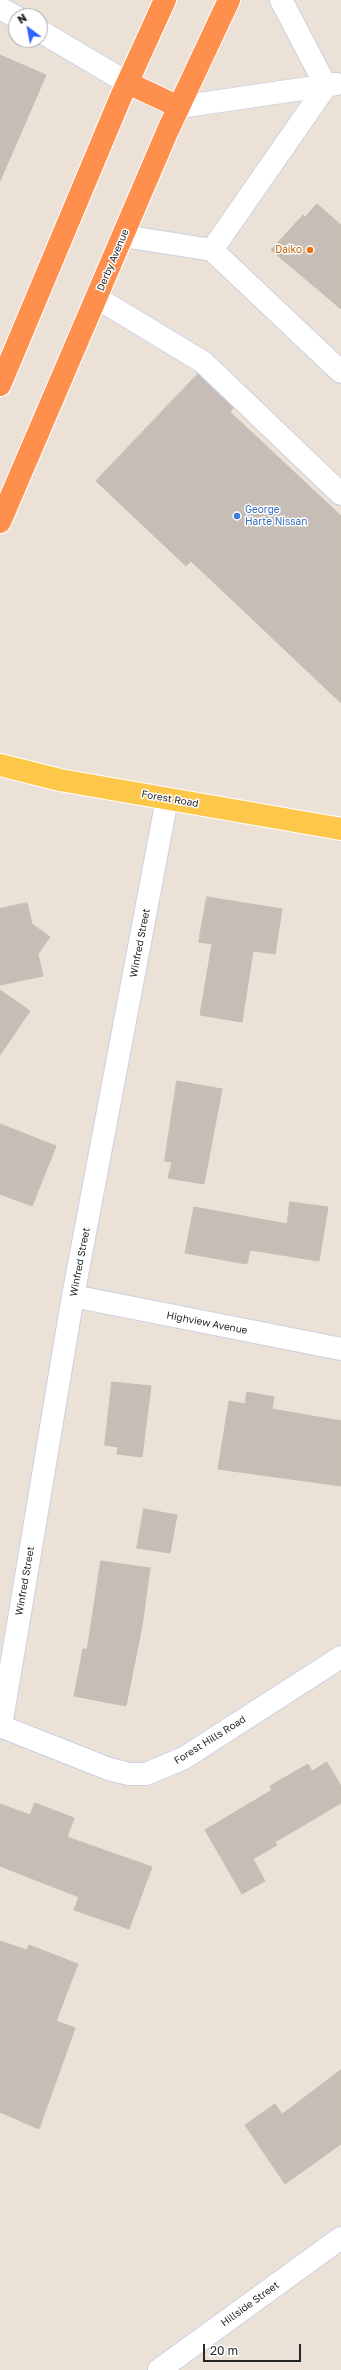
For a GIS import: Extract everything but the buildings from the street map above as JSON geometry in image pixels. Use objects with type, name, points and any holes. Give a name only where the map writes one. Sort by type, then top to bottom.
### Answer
[{"type":"highway","points":[[0,386],[128,83],[165,0]]},
{"type":"highway","name":"Derby Avenue","points":[[0,522],[179,107],[229,0]]},
{"type":"highway","points":[[128,83],[179,107]]},
{"type":"main road","name":"Forest Road","points":[[0,765],[60,780],[341,829]]},
{"type":"street","points":[[281,0],[334,85]]},
{"type":"street","points":[[48,36],[128,83]]},
{"type":"street","points":[[179,107],[334,85]]},
{"type":"street","points":[[212,250],[334,85]]},
{"type":"street","points":[[123,236],[212,250],[341,372]]},
{"type":"street","points":[[97,298],[204,362],[341,494]]},
{"type":"street","name":"Winfred Street","points":[[0,1726],[73,1296],[167,799]]},
{"type":"street","name":"Highview Avenue","points":[[73,1296],[341,1349]]},
{"type":"street","name":"Forest Hills Road","points":[[0,1726],[108,1769],[129,1774],[146,1774],[184,1758],[341,1657]]},
{"type":"street","name":"Hillside Street","points":[[159,2370],[341,2238]]},
{"type":"place","name":"Daiko","points":[[310,250]]},
{"type":"place","name":"George Harte Nissan","points":[[237,516]]}]
